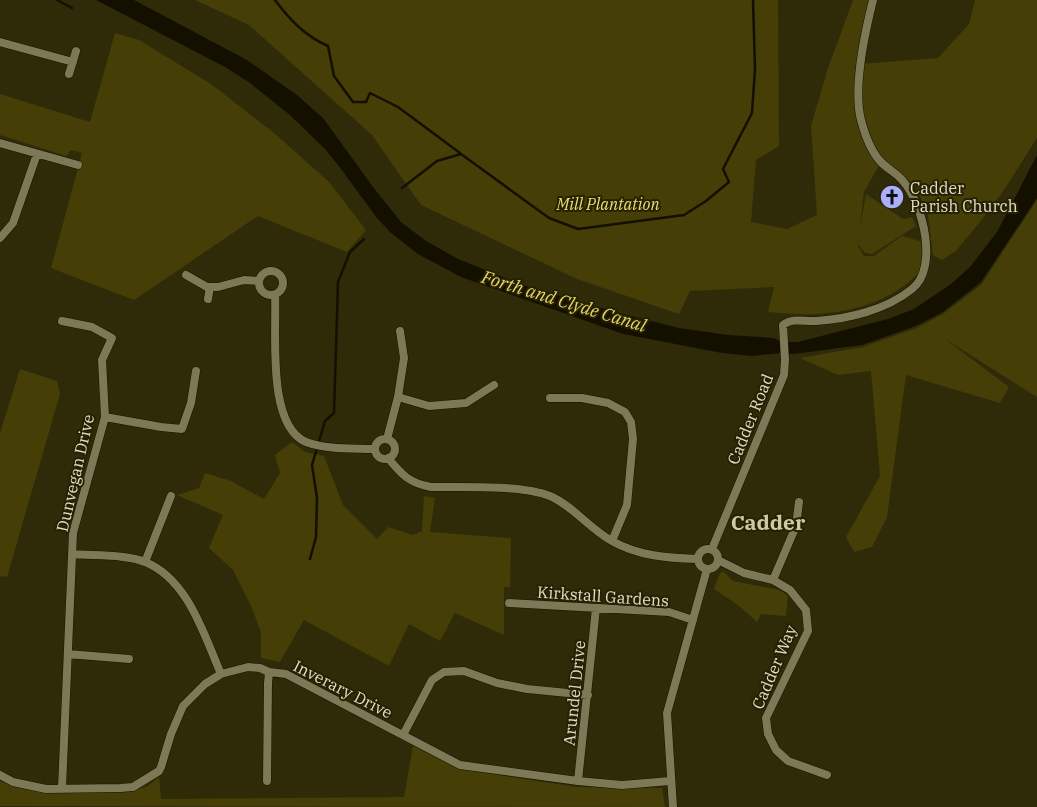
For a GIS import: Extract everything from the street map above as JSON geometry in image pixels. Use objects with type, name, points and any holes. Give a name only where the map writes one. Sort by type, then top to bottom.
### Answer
[{"type":"street","name":"Cadder Road","points":[[712,550],[784,375],[786,360],[783,325],[795,320],[814,321],[857,315],[889,303],[911,290],[921,281],[926,265],[927,252],[916,201],[903,181],[880,162],[868,143],[860,118],[859,85],[865,32],[873,0]]},
{"type":"street","points":[[0,42],[73,62]]},
{"type":"street","points":[[69,74],[76,52]]},
{"type":"street","points":[[0,142],[37,154],[78,164]]},
{"type":"street","points":[[0,238],[13,223],[37,154]]},
{"type":"street","points":[[275,295],[264,294],[259,288],[258,281],[262,274],[275,271],[283,281],[281,289],[275,295],[274,343],[280,401],[289,427],[305,442],[329,447],[375,449]]},
{"type":"street","points":[[186,275],[206,287],[218,287],[244,280],[258,281]]},
{"type":"street","points":[[208,299],[210,287]]},
{"type":"street","name":"Dunvegan Drive","points":[[62,321],[92,327],[112,338],[102,360],[105,417],[73,533],[62,788]]},
{"type":"street","points":[[387,439],[398,397],[404,358],[400,331]]},
{"type":"street","points":[[105,417],[182,429],[191,403],[196,372]]},
{"type":"street","points":[[398,397],[429,406],[466,403],[494,385]]},
{"type":"street","points":[[550,398],[582,398],[608,402],[625,412],[631,422],[633,439],[627,505],[612,541]]},
{"type":"street","points":[[388,458],[393,454],[395,448],[392,442],[387,439],[378,441],[375,449],[379,457],[388,458],[402,475],[417,484],[431,487],[519,489],[549,496],[612,541],[642,553],[671,558],[697,559]]},
{"type":"street","points":[[145,562],[171,496]]},
{"type":"street","points":[[773,580],[796,526],[799,502]]},
{"type":"street","points":[[702,550],[712,550],[717,554],[718,560],[713,568],[707,569],[701,567],[697,559],[702,550]]},
{"type":"street","points":[[72,554],[121,557],[145,562],[163,573],[181,591],[191,605],[220,674]]},
{"type":"street","name":"Cadder Way","points":[[718,560],[744,573],[773,580],[790,590],[806,610],[808,631],[766,718],[768,734],[776,750],[788,761],[827,775]]},
{"type":"street","points":[[673,807],[667,713],[707,569]]},
{"type":"street","name":"Kirkstall Gardens","points":[[509,603],[669,612],[694,620]]},
{"type":"street","name":"Arundel Drive","points":[[578,781],[596,608]]},
{"type":"street","points":[[68,654],[129,658]]},
{"type":"street","name":"Inverary Drive","points":[[0,774],[13,782],[46,789],[133,787],[159,771],[183,706],[205,684],[220,674],[248,667],[286,674],[460,765],[622,785],[670,781]]},
{"type":"street","points":[[403,735],[432,680],[444,672],[464,670],[497,683],[527,689],[588,695]]},
{"type":"street","points":[[267,781],[269,672]]},
{"type":"green space","name":"Mill Plantation","points":[[195,0],[778,0],[779,146],[756,160],[751,222],[787,229],[817,215],[811,126],[827,71],[853,0],[873,0],[860,64],[938,58],[969,24],[975,0],[1037,0],[1037,138],[1006,187],[980,222],[956,251],[942,260],[933,255],[928,216],[916,186],[881,162],[864,192],[860,228],[866,194],[903,219],[912,217],[916,226],[872,254],[865,253],[858,244],[858,246],[864,256],[874,256],[902,236],[923,242],[925,265],[903,287],[876,302],[830,313],[768,312],[774,287],[690,291],[679,314],[577,279],[421,205],[372,135],[249,25]]},
{"type":"green space","points":[[115,33],[139,40],[211,84],[274,133],[329,182],[366,230],[347,252],[258,216],[134,300],[51,268],[82,153],[71,150],[66,156],[0,135],[0,94],[90,122]]},
{"type":"green space","points":[[1037,200],[1037,397],[945,339],[1009,387],[1000,403],[906,375],[887,517],[872,547],[854,552],[846,537],[880,476],[871,371],[838,375],[800,358],[863,347],[917,328],[943,314],[981,285]]},
{"type":"green space","points":[[20,369],[57,381],[60,394],[7,577],[0,576],[0,433]]},
{"type":"green space","points":[[292,442],[305,452],[324,456],[343,505],[377,539],[388,527],[413,535],[422,531],[424,496],[435,498],[430,532],[511,538],[510,587],[504,587],[504,635],[455,613],[440,641],[409,624],[389,666],[304,620],[280,662],[261,658],[261,633],[252,608],[233,570],[209,548],[223,515],[177,495],[199,488],[205,473],[231,481],[264,499],[280,473],[275,455]]},
{"type":"green space","points":[[723,571],[733,581],[780,590],[788,596],[786,616],[761,614],[757,622],[738,605],[714,589],[719,575]]},
{"type":"green space","points":[[413,746],[460,769],[577,787],[662,788],[665,807],[0,806],[0,781],[9,785],[60,793],[131,792],[148,786],[159,777],[161,799],[404,797]]},
{"type":"water","name":"Forth and Clyde Canal","points":[[96,0],[134,0],[247,60],[297,95],[323,118],[401,222],[426,241],[458,259],[526,286],[679,328],[728,335],[774,338],[781,342],[798,342],[888,319],[914,309],[951,284],[970,267],[997,232],[1037,155],[1037,198],[981,282],[943,312],[916,326],[862,345],[794,354],[781,353],[752,356],[722,353],[623,334],[461,277],[418,254],[391,233],[377,218],[326,150],[290,115],[250,83],[225,67]]},
{"type":"waterway","points":[[57,0],[72,8]]},
{"type":"waterway","points":[[275,0],[298,27],[328,46],[334,76],[353,102],[366,102],[370,93],[398,107],[460,153]]},
{"type":"waterway","points":[[402,188],[437,161],[461,154],[549,218],[578,229],[684,215],[706,201],[729,182],[723,169],[752,113],[755,69],[753,0]]},
{"type":"waterway","points":[[310,559],[316,537],[317,498],[312,465],[325,421],[334,413],[338,282],[350,252],[364,239]]},
{"type":"place","name":"Cadder Parish Church","points":[[892,197]]},
{"type":"district","name":"Cadder","points":[[768,522]]}]
